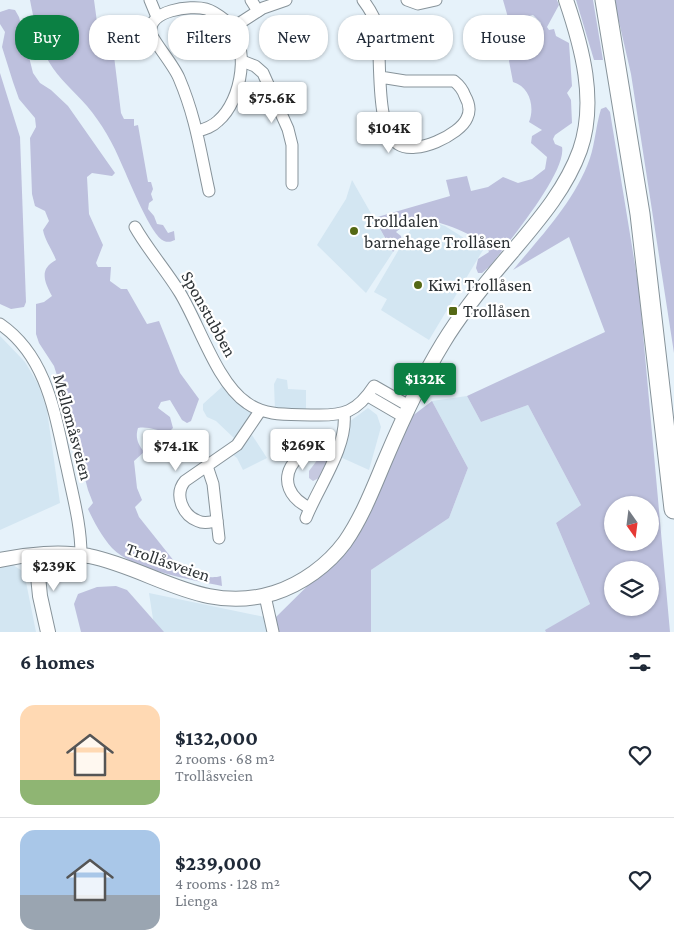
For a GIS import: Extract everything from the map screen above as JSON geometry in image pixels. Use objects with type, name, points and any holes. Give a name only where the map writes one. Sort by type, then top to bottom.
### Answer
[{"type":"highway","points":[[604,0],[640,214],[674,509]]},
{"type":"highway","points":[[612,0],[636,133],[674,419]]},
{"type":"street","points":[[150,0],[157,15]]},
{"type":"street","points":[[251,0],[258,11]]},
{"type":"street","points":[[249,17],[258,11],[286,0]]},
{"type":"street","points":[[363,0],[377,26],[380,77],[387,125],[394,140],[402,146],[413,149],[427,146],[458,129],[467,119],[469,111],[466,98],[462,89],[454,81],[405,81],[380,77]]},
{"type":"street","points":[[408,0],[418,4],[436,0]]},
{"type":"street","name":"Trollåsveien","points":[[0,560],[36,556],[81,555],[105,561],[175,588],[200,595],[233,599],[265,596],[287,588],[328,561],[344,543],[361,515],[407,412],[437,353],[459,318],[552,201],[578,156],[586,121],[586,84],[578,39],[566,0]]},
{"type":"street","points":[[158,17],[186,9],[204,9],[216,15]]},
{"type":"street","points":[[158,45],[172,63],[198,130],[209,192]]},
{"type":"street","points":[[198,130],[212,126],[226,113],[233,97],[242,61],[256,66],[263,73],[288,129],[292,145],[292,184]]},
{"type":"street","name":"Sponstubben","points":[[135,227],[180,293],[228,384],[242,400],[260,411]]},
{"type":"street","name":"Mellomåsveien","points":[[0,324],[31,355],[47,388],[77,514],[81,555]]},
{"type":"street","points":[[217,521],[206,523],[194,520],[186,512],[179,496],[183,484],[237,445],[260,411],[316,415],[344,413],[360,406],[371,391],[407,412]]},
{"type":"street","points":[[337,451],[320,448],[303,454],[293,463],[288,472],[287,483],[291,492],[308,513],[337,451],[344,429],[344,413]]},
{"type":"street","points":[[207,466],[213,484],[219,538]]},
{"type":"street","points":[[36,556],[40,596],[48,632]]},
{"type":"street","points":[[265,596],[273,632]]},
{"type":"shaded area","points":[[30,0],[94,0],[96,15],[89,15],[89,60],[114,60],[121,113],[124,119],[134,119],[134,126],[138,125],[148,182],[151,182],[153,189],[151,194],[153,200],[149,203],[148,209],[154,216],[157,224],[163,225],[168,233],[174,231],[175,240],[164,241],[153,229],[115,149],[102,127],[87,106],[62,79],[48,60],[79,60],[79,15],[33,15]]},
{"type":"shaded area","points":[[503,0],[557,0],[559,5],[547,27],[549,30],[554,29],[556,36],[569,43],[572,86],[567,93],[571,100],[572,123],[555,135],[553,139],[555,144],[562,147],[561,158],[555,173],[546,190],[522,225],[490,266],[482,273],[478,273],[476,268],[478,259],[489,252],[486,247],[472,236],[435,221],[419,220],[399,229],[396,232],[401,236],[402,241],[393,252],[374,218],[450,196],[446,180],[467,176],[471,191],[488,187],[503,177],[518,183],[532,179],[545,169],[547,157],[531,143],[532,136],[542,130],[529,122],[531,116],[530,98],[524,88],[513,82],[509,61],[544,60],[544,15],[507,15]]},
{"type":"shaded area","points":[[576,0],[593,0],[603,60],[594,60]]},
{"type":"shaded area","points":[[614,0],[674,0],[674,353],[631,74]]},
{"type":"shaded area","points":[[9,9],[15,10],[18,15],[15,15],[15,60],[30,60],[33,73],[40,83],[51,90],[68,106],[115,173],[112,176],[92,173],[87,177],[89,214],[103,245],[96,263],[98,267],[111,267],[110,281],[121,289],[127,289],[147,324],[159,321],[180,373],[199,399],[191,421],[187,423],[182,420],[170,400],[161,402],[158,408],[170,417],[173,428],[169,432],[138,428],[138,441],[144,452],[134,461],[137,488],[142,500],[135,507],[139,517],[178,566],[199,575],[221,576],[222,586],[164,573],[122,556],[105,539],[88,509],[93,503],[60,385],[54,366],[39,343],[36,334],[36,304],[44,302],[52,296],[45,280],[45,271],[56,260],[43,230],[49,221],[45,211],[35,206],[32,194],[30,138],[36,127],[35,118],[19,99],[13,82],[2,47],[5,32],[0,24],[0,12]]},
{"type":"shaded area","points":[[0,73],[20,137],[26,302],[24,307],[11,309],[0,304]]},
{"type":"shaded area","points":[[606,107],[610,112],[639,289],[658,496],[604,496],[604,551],[659,551],[659,510],[670,632],[546,632],[545,630],[590,604],[556,523],[581,505],[528,405],[481,422],[467,396],[605,332],[569,237],[513,270],[546,231],[576,189],[590,158],[601,109]]},
{"type":"shaded area","name":"Trolldalen barnehage Trollåsen","points":[[352,180],[393,252],[366,293],[317,245],[346,199]]},
{"type":"shaded area","points":[[428,220],[445,226],[483,250],[429,340],[381,310],[387,299],[374,292],[415,222]]},
{"type":"shaded area","points":[[0,336],[25,362],[38,384],[47,410],[60,503],[0,530]]},
{"type":"shaded area","points":[[277,378],[287,380],[288,389],[306,390],[306,411],[275,411],[274,384]]},
{"type":"shaded area","points":[[223,386],[253,414],[242,432],[234,438],[216,421],[207,417],[203,410],[203,404]]},
{"type":"shaded area","points":[[467,396],[481,422],[528,405],[581,505],[556,523],[590,604],[546,630],[546,632],[371,632],[371,570],[449,518],[468,468],[432,401]]},
{"type":"shaded area","points":[[432,401],[468,468],[449,518],[371,570],[371,632],[277,632],[274,619],[354,540],[407,420]]},
{"type":"shaded area","points":[[368,408],[377,415],[381,427],[369,470],[338,456],[349,422]]},
{"type":"shaded area","points":[[252,435],[267,458],[243,470],[237,458],[232,454]]},
{"type":"shaded area","points":[[321,455],[329,459],[319,478],[313,481],[309,478],[309,471]]},
{"type":"shaded area","points":[[13,565],[24,572],[36,632],[0,632],[0,567]]},
{"type":"shaded area","points":[[116,586],[127,590],[164,632],[81,632],[74,604],[78,594],[97,587]]},
{"type":"shaded area","points":[[149,593],[274,619],[277,632],[155,632]]},
{"type":"place","name":"Trolldalen barnehage Trollåsen","points":[[354,231]]},
{"type":"place","name":"Kiwi Trollåsen","points":[[418,285]]},
{"type":"place","name":"Trollåsen","points":[[453,311]]}]
